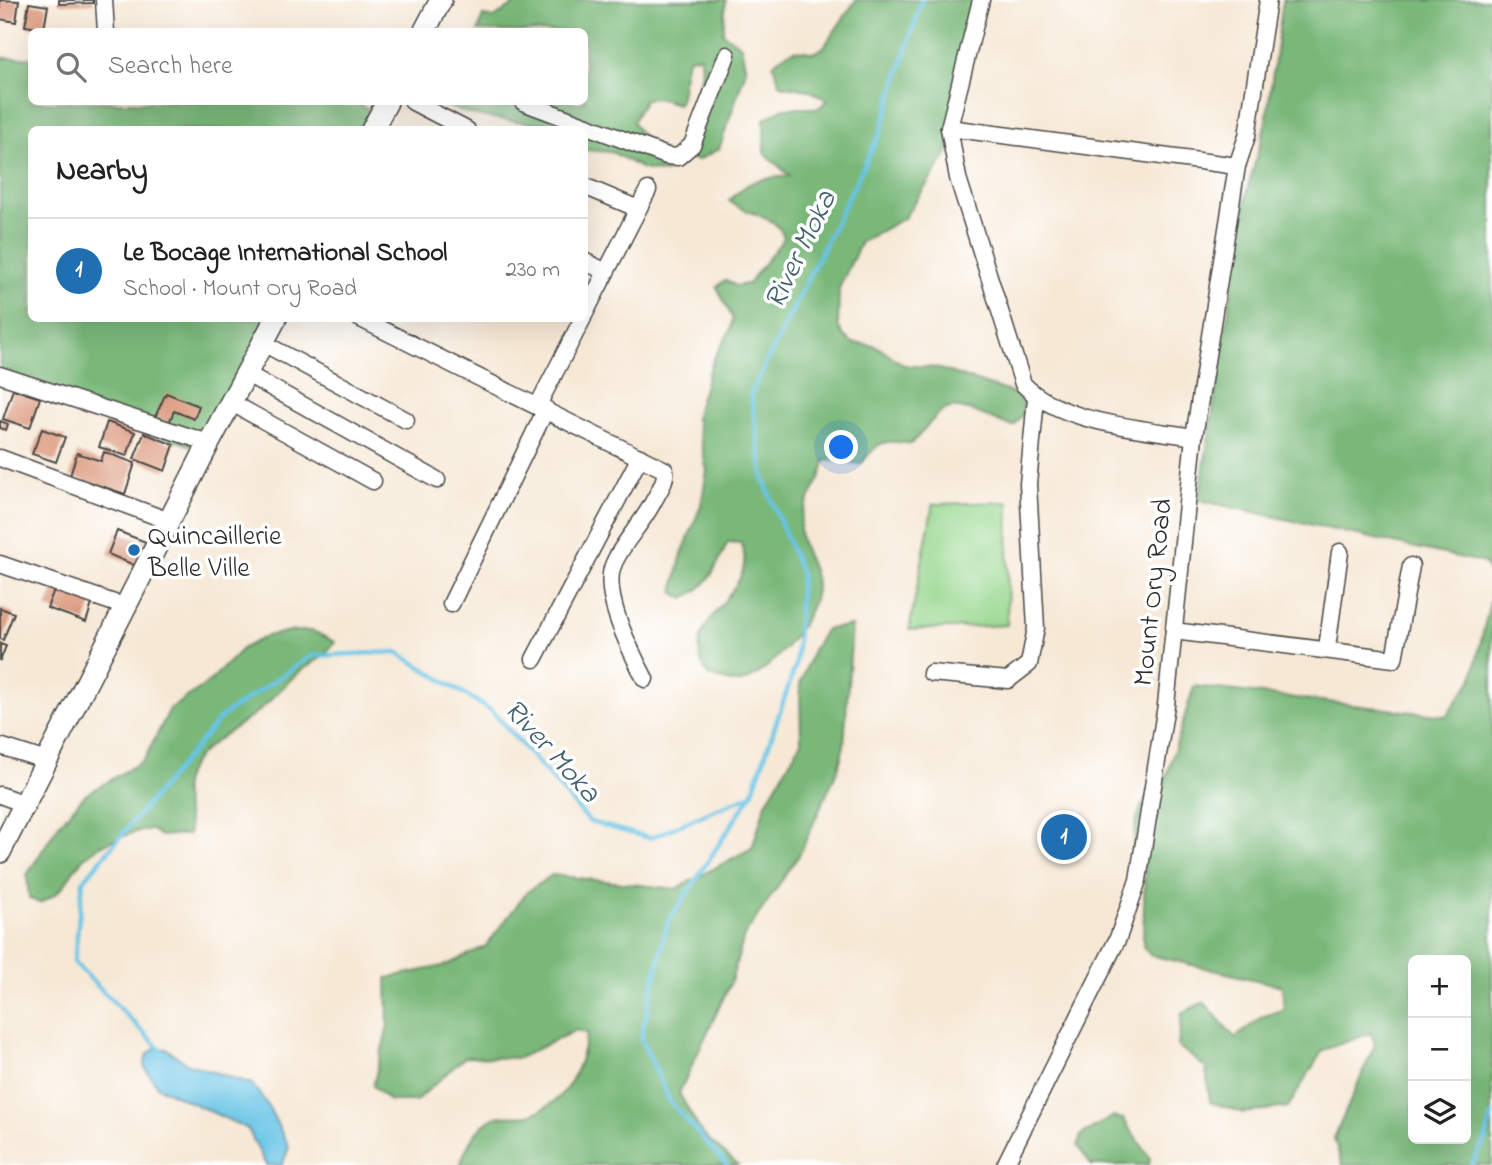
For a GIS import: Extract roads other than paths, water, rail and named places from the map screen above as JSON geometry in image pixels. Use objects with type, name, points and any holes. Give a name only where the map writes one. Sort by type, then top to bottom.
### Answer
[{"type":"main road","points":[[426,28],[436,2]]},
{"type":"main road","points":[[374,126],[385,105]]},
{"type":"main road","points":[[0,852],[209,443],[274,322]]},
{"type":"street","points":[[104,0],[106,28]]},
{"type":"street","points":[[981,0],[949,128],[958,178],[1023,384],[1036,398],[1073,414],[1194,437]]},
{"type":"street","name":"Mount Ory Road","points":[[1005,1165],[1118,938],[1138,880],[1166,705],[1194,437],[1237,166],[1247,136],[1268,0]]},
{"type":"street","points":[[588,126],[667,156],[678,157],[692,145],[727,55]]},
{"type":"street","points":[[419,105],[459,126]]},
{"type":"street","points":[[531,105],[587,126]]},
{"type":"street","points":[[949,128],[1237,166]]},
{"type":"street","points":[[588,188],[636,208]]},
{"type":"street","points":[[588,309],[636,208],[648,190]]},
{"type":"street","points":[[588,263],[606,272]]},
{"type":"street","points":[[367,322],[663,468],[666,474],[642,522],[615,560],[610,581],[614,603],[645,679]]},
{"type":"street","points":[[451,604],[582,322]]},
{"type":"street","points":[[263,344],[406,420]]},
{"type":"street","points":[[247,374],[437,480]]},
{"type":"street","points":[[0,375],[209,443]]},
{"type":"street","points":[[930,673],[1008,680],[1029,664],[1036,628],[1028,484],[1036,398]]},
{"type":"street","points":[[232,403],[373,481]]},
{"type":"street","points":[[534,659],[640,457]]},
{"type":"street","points":[[0,458],[169,521]]},
{"type":"street","points":[[1327,648],[1339,552]]},
{"type":"street","points":[[0,564],[126,607]]},
{"type":"street","points":[[1174,631],[1327,648],[1394,659],[1411,566]]},
{"type":"street","points":[[0,746],[47,761]]},
{"type":"street","points":[[0,795],[25,804]]},
{"type":"water","points":[[155,1048],[167,1049],[186,1063],[252,1084],[267,1104],[289,1147],[282,1165],[266,1165],[248,1129],[158,1087],[144,1066],[147,1055]]},
{"type":"waterway","name":"River Moka","points":[[162,1051],[74,962],[83,881],[222,716],[311,656],[397,652],[492,711],[590,822],[650,838],[752,794],[796,664],[801,574],[764,480],[751,394],[881,131],[922,0]]},
{"type":"waterway","points":[[727,1165],[670,1102],[641,1038],[667,924],[751,795]]},
{"type":"waterway","points":[[1471,1165],[1485,1141],[1492,1115]]},
{"type":"place","name":"Quincaillerie Belle Ville","points":[[134,550]]},
{"type":"place","name":"Le Bocage International School","points":[[1064,837]]}]
